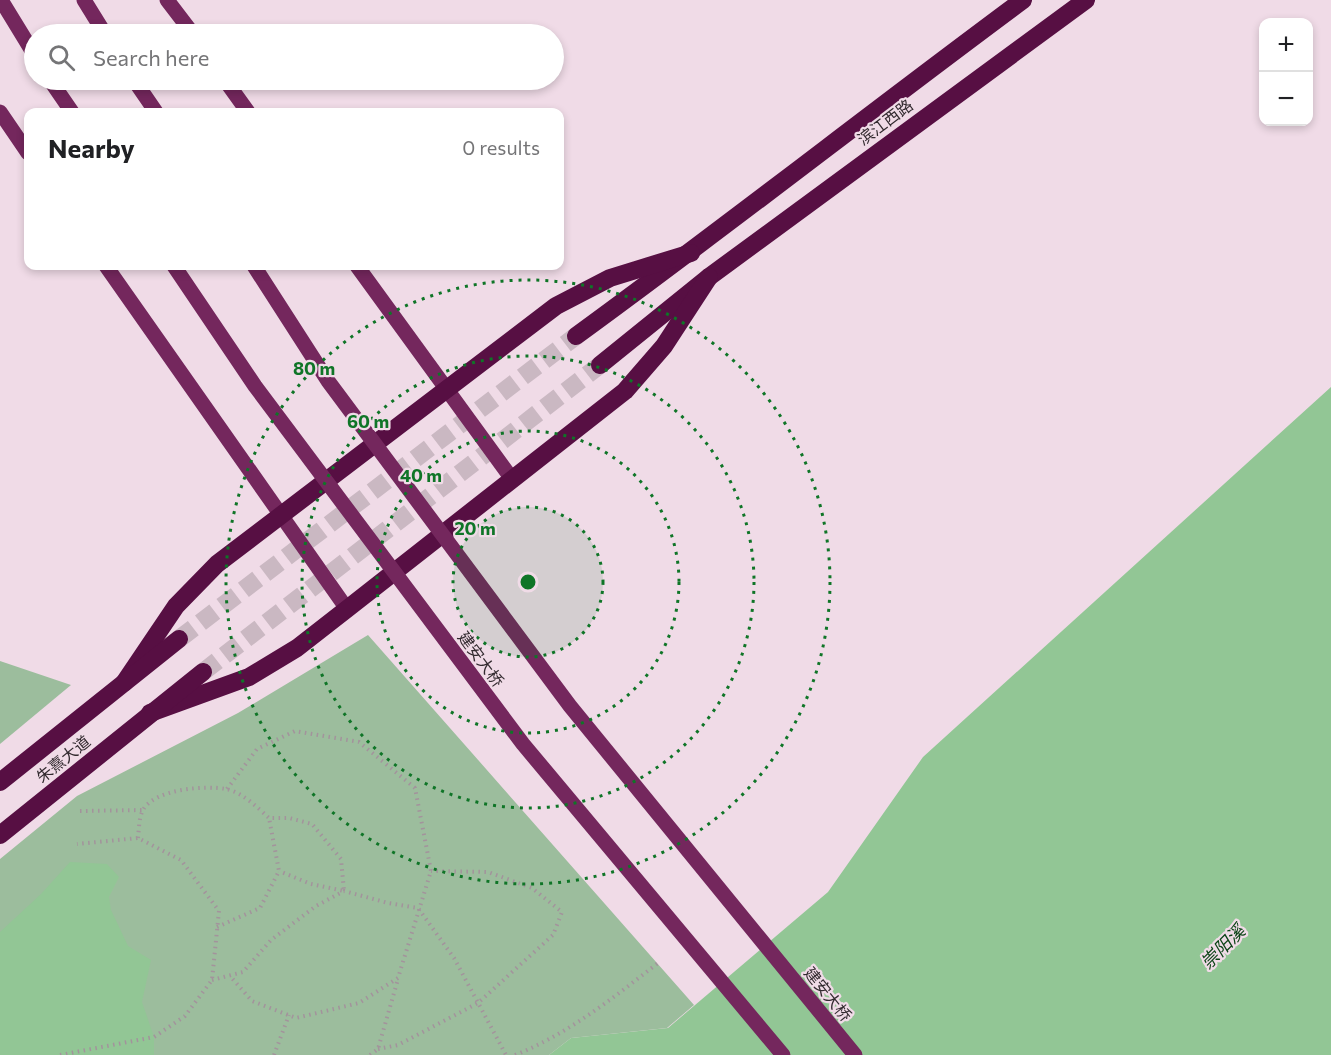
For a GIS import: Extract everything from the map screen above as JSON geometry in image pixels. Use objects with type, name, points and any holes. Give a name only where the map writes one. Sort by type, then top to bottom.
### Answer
[{"type":"highway","name":"滨江西路","points":[[576,336],[691,253],[1023,0]]},
{"type":"highway","name":"滨江西路","points":[[600,365],[709,277],[1086,0]]},
{"type":"highway","points":[[124,683],[176,606],[217,564],[556,306],[610,279],[691,253],[709,277],[664,346],[625,391],[297,648],[249,677],[150,713]]},
{"type":"highway","name":"朱熹大道","points":[[0,782],[179,639]]},
{"type":"highway","name":"朱熹大道","points":[[0,835],[203,672]]},
{"type":"main road","points":[[1,0],[24,38]]},
{"type":"main road","points":[[84,0],[99,24]]},
{"type":"main road","points":[[167,0],[185,24]]},
{"type":"main road","points":[[57,90],[69,108]]},
{"type":"main road","points":[[141,90],[153,108]]},
{"type":"main road","points":[[232,90],[245,108]]},
{"type":"main road","points":[[0,112],[24,147]]},
{"type":"main road","points":[[109,270],[347,609]]},
{"type":"main road","name":"建安大桥","points":[[177,270],[255,386],[523,744],[783,1055]]},
{"type":"main road","name":"建安大桥","points":[[257,270],[328,381],[570,706],[855,1055]]},
{"type":"main road","points":[[360,270],[512,479]]},
{"type":"path","points":[[227,789],[257,749],[295,731],[359,742],[415,788],[431,871],[418,908],[378,1048],[370,1055]]},
{"type":"path","points":[[138,838],[142,810],[153,798],[168,791],[227,789],[252,802],[269,818],[279,871],[260,908],[217,927]]},
{"type":"path","points":[[80,811],[142,810]]},
{"type":"path","points":[[269,818],[289,818],[312,824],[341,858],[344,891]]},
{"type":"path","points":[[60,1055],[154,1037],[185,1016],[212,980],[219,911],[181,860],[138,838],[77,844]]},
{"type":"path","points":[[279,871],[310,884],[418,908],[454,958],[506,1055]]},
{"type":"path","points":[[378,1048],[398,1046],[478,1003],[553,934],[562,912],[532,888],[488,872],[431,871]]},
{"type":"path","points":[[212,980],[243,972],[272,940],[316,906],[344,891]]},
{"type":"path","points":[[515,1055],[546,1043],[614,997],[658,963]]},
{"type":"path","points":[[230,976],[252,1001],[296,1018],[359,1003],[398,978]]},
{"type":"path","points":[[274,1055],[289,1015]]},
{"type":"shaded area","points":[[368,635],[694,1005],[667,1028],[571,1038],[549,1055],[0,1055],[0,859],[77,796],[238,713]]},
{"type":"shaded area","points":[[0,661],[71,685],[0,744]]},
{"type":"water","name":"崇阳溪","points":[[1331,387],[1331,1055],[549,1055],[571,1038],[668,1028],[828,892],[923,757]]},
{"type":"water","points":[[70,862],[107,864],[119,877],[109,897],[111,910],[128,946],[151,960],[142,1002],[154,1037],[154,1055],[0,1055],[0,932],[41,894]]},
{"type":"tunnel","points":[[179,639],[576,336]]},
{"type":"tunnel","points":[[203,672],[600,365]]}]
